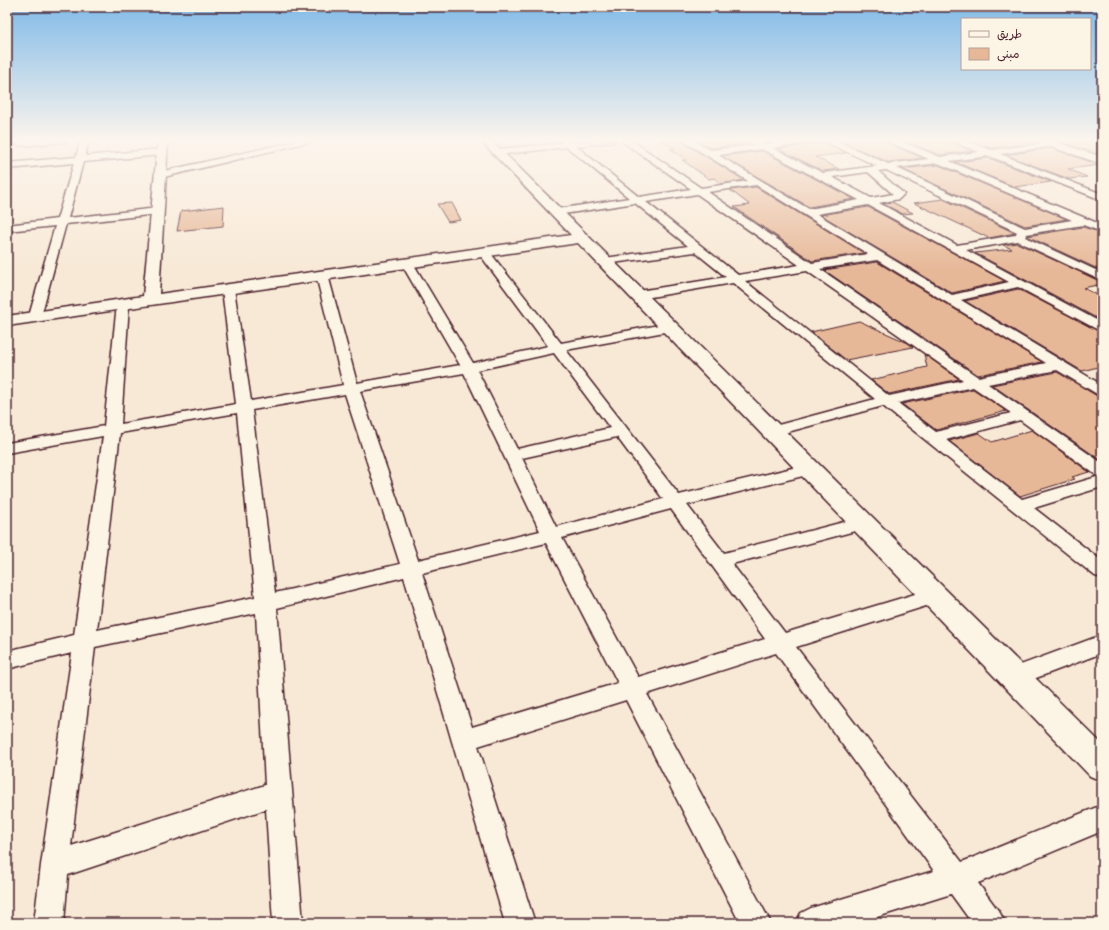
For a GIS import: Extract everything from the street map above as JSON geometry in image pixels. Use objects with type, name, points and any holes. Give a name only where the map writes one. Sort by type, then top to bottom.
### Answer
[{"type":"street","points":[[35,316],[73,183]]},
{"type":"street","points":[[151,300],[159,183]]},
{"type":"street","points":[[528,183],[1102,766]]},
{"type":"street","points":[[617,183],[886,401],[1102,571]]},
{"type":"street","points":[[690,183],[1023,414],[1102,471]]},
{"type":"street","points":[[557,212],[749,183]]},
{"type":"street","points":[[760,183],[1102,391]]},
{"type":"street","points":[[835,183],[1102,328]]},
{"type":"street","points":[[808,212],[896,197],[900,194],[887,183]]},
{"type":"street","points":[[919,183],[1102,277]]},
{"type":"street","points":[[995,183],[1102,229]]},
{"type":"street","points":[[1068,183],[1102,197]]},
{"type":"street","points":[[7,228],[158,210]]},
{"type":"street","points":[[956,248],[1102,218]]},
{"type":"street","points":[[7,321],[582,238]]},
{"type":"street","points":[[605,262],[698,248]]},
{"type":"street","points":[[484,252],[675,502],[779,643],[990,923]]},
{"type":"street","points":[[639,295],[878,256]]},
{"type":"street","points":[[407,263],[469,368],[551,535],[756,923]]},
{"type":"street","points":[[322,275],[350,388],[411,568],[520,923]]},
{"type":"street","points":[[950,299],[1021,284]]},
{"type":"street","points":[[228,289],[244,407],[266,602],[288,923]]},
{"type":"street","points":[[49,923],[55,865],[112,431],[123,304]]},
{"type":"street","points":[[7,448],[469,368],[556,348],[670,327]]},
{"type":"street","points":[[772,431],[886,401],[1058,365]]},
{"type":"street","points":[[933,438],[1023,414]]},
{"type":"street","points":[[512,455],[620,431]]},
{"type":"street","points":[[7,660],[84,641],[266,602],[551,535],[675,502],[809,469]]},
{"type":"street","points":[[1019,506],[1102,481]]},
{"type":"street","points":[[718,560],[863,523]]},
{"type":"street","points":[[463,740],[632,690],[779,643],[935,596]]},
{"type":"street","points":[[1015,677],[1102,644]]},
{"type":"street","points":[[55,865],[278,793]]},
{"type":"street","points":[[811,923],[957,878],[1102,818]]},
{"type":"building","points":[[769,183],[824,183],[854,199],[809,207]]},
{"type":"building","points":[[933,183],[982,183],[1067,219],[1025,226]]},
{"type":"building","points":[[1006,183],[1041,183],[1015,187]]},
{"type":"building","points":[[756,187],[864,253],[812,261],[734,207],[750,205],[730,190]]},
{"type":"building","points":[[943,199],[1015,233],[989,238],[914,203]]},
{"type":"building","points":[[892,202],[913,213],[903,214],[883,204]]},
{"type":"building","points":[[452,203],[461,220],[448,222],[437,204]]},
{"type":"building","points":[[224,206],[223,226],[177,231],[181,211]]},
{"type":"building","points":[[868,207],[1005,281],[952,293],[821,215]]},
{"type":"building","points":[[1083,227],[1102,233],[1102,271],[1027,236]]},
{"type":"building","points":[[1017,243],[1102,282],[1102,284],[1083,288],[1102,297],[1102,321],[975,253],[1012,249],[1003,245]]},
{"type":"building","points":[[877,262],[1042,362],[978,375],[824,270]]},
{"type":"building","points":[[1018,289],[1102,333],[1102,366],[1082,371],[965,301]]},
{"type":"building","points":[[859,321],[908,343],[913,347],[846,360],[811,332]]},
{"type":"building","points":[[924,354],[959,379],[889,394],[871,380],[927,367]]},
{"type":"building","points":[[1057,372],[1102,399],[1102,461],[992,385]]},
{"type":"building","points":[[973,389],[1006,411],[936,430],[902,404]]},
{"type":"building","points":[[1032,430],[1089,472],[1072,477],[1075,479],[1020,496],[949,441],[979,433],[992,442]]}]
